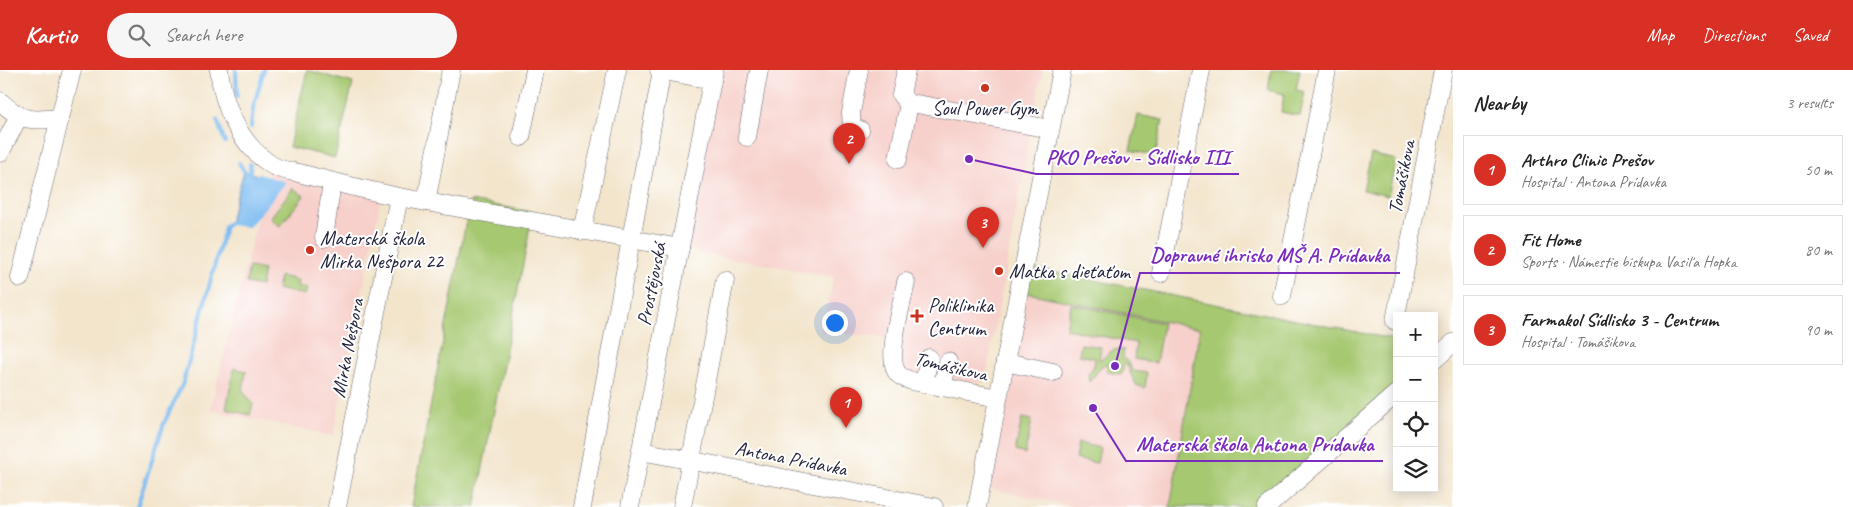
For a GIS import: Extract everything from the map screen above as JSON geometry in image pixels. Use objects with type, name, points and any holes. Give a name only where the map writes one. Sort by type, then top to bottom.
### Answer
[{"type":"street","points":[[20,278],[72,70]]},
{"type":"street","points":[[219,70],[228,112],[257,153],[271,165],[332,182],[399,197],[680,248]]},
{"type":"street","points":[[426,202],[451,70]]},
{"type":"street","points":[[521,137],[535,70]]},
{"type":"street","points":[[582,231],[616,70]]},
{"type":"street","points":[[582,507],[661,70],[688,76],[713,75]]},
{"type":"street","points":[[747,138],[759,70]]},
{"type":"street","points":[[858,70],[851,113],[852,128],[860,130]]},
{"type":"street","points":[[898,159],[909,104],[901,95],[906,70]]},
{"type":"street","name":"Tomášikova","points":[[977,507],[1062,70]]},
{"type":"street","points":[[1161,273],[1201,70]]},
{"type":"street","points":[[1282,296],[1327,70]]},
{"type":"street","name":"Tomášikova","points":[[1397,312],[1443,70]]},
{"type":"street","name":"Prostějovská","points":[[630,507],[713,75]]},
{"type":"street","points":[[688,76],[707,106]]},
{"type":"street","points":[[0,101],[19,116],[35,121],[60,118]]},
{"type":"street","points":[[917,104],[1050,129]]},
{"type":"street","points":[[0,153],[19,116]]},
{"type":"street","points":[[324,238],[332,182]]},
{"type":"street","name":"Mirka Nešpora","points":[[337,507],[399,197]]},
{"type":"street","points":[[682,507],[725,280]]},
{"type":"street","name":"Tomášikova","points":[[906,282],[892,353],[897,373],[904,378],[924,383],[998,398]]},
{"type":"street","points":[[1437,357],[1453,343]]},
{"type":"street","points":[[924,383],[929,358]]},
{"type":"street","points":[[942,387],[948,362]]},
{"type":"street","points":[[1005,362],[1053,372]]},
{"type":"street","points":[[1267,507],[1393,397]]},
{"type":"street","name":"Antona Prídavka","points":[[641,451],[934,507]]},
{"type":"shaded area","points":[[717,70],[1042,70],[985,383],[902,375],[904,339],[821,332],[834,277],[680,249]]},
{"type":"shaded area","name":"Materská škola Mirka Nešpora 22","points":[[271,165],[383,189],[333,436],[210,410]]},
{"type":"shaded area","points":[[1023,292],[1200,329],[1170,507],[1076,507],[983,487]]},
{"type":"green space","points":[[307,70],[353,83],[335,158],[289,147]]},
{"type":"green space","points":[[1271,70],[1300,70],[1296,90],[1305,92],[1300,116],[1281,112],[1284,94],[1268,90]]},
{"type":"green space","points":[[1138,115],[1163,120],[1155,156],[1130,150]]},
{"type":"green space","points":[[1371,154],[1396,160],[1388,196],[1363,190]]},
{"type":"green space","points":[[293,188],[304,196],[280,226],[270,218]]},
{"type":"green space","points":[[470,201],[532,212],[527,244],[475,507],[411,507]]},
{"type":"green space","points":[[249,267],[264,270],[261,286],[246,283]]},
{"type":"green space","points":[[1028,267],[1393,339],[1393,401],[1269,507],[1170,507],[1200,329],[1023,292]]},
{"type":"green space","points":[[280,276],[298,280],[297,286],[307,288],[305,295],[277,289]]},
{"type":"green space","points":[[1071,304],[1163,323],[1156,363],[1134,359],[1136,343],[1066,329]]},
{"type":"green space","points":[[1081,344],[1101,347],[1099,360],[1112,351],[1124,350],[1123,358],[1133,371],[1147,373],[1145,388],[1136,385],[1127,365],[1124,364],[1122,374],[1107,372],[1107,363],[1102,366],[1089,382],[1088,374],[1094,366],[1095,358],[1079,355]]},
{"type":"green space","points":[[234,368],[246,371],[243,391],[253,404],[250,415],[226,409]]},
{"type":"green space","points":[[1022,418],[1032,420],[1025,454],[1015,451]]},
{"type":"green space","points":[[1078,443],[1100,448],[1097,463],[1075,459]]},
{"type":"water","points":[[244,171],[283,183],[248,225],[229,223]]},
{"type":"waterway","points":[[236,70],[237,96]]},
{"type":"waterway","points":[[251,127],[253,108],[264,70]]},
{"type":"waterway","points":[[217,120],[225,142]]},
{"type":"waterway","points":[[239,163],[244,171],[249,173]]},
{"type":"waterway","points":[[250,164],[251,173]]},
{"type":"waterway","points":[[137,507],[164,423],[183,383],[225,227],[229,223],[248,225],[283,183],[258,176]]},
{"type":"place","name":"Soul Power Gym","points":[[985,88]]},
{"type":"place","name":"PKO Prešov - Sídlisko III","points":[[969,159]]},
{"type":"place","name":"Fit Home","points":[[849,164]]},
{"type":"place","name":"Farmakol Sídlisko 3 - Centrum","points":[[983,248]]},
{"type":"place","name":"Materská škola Mirka Nešpora 22","points":[[310,250]]},
{"type":"place","name":"Matka s dieťaťom","points":[[999,271]]},
{"type":"place","name":"Poliklinika Centrum","points":[[917,316]]},
{"type":"place","name":"Dopravné ihrisko MŠ A. Prídavka","points":[[1115,366]]},
{"type":"place","name":"Materská škola Antona Prídavka","points":[[1093,408]]},
{"type":"place","name":"Arthro Clinic Prešov","points":[[846,428]]}]
